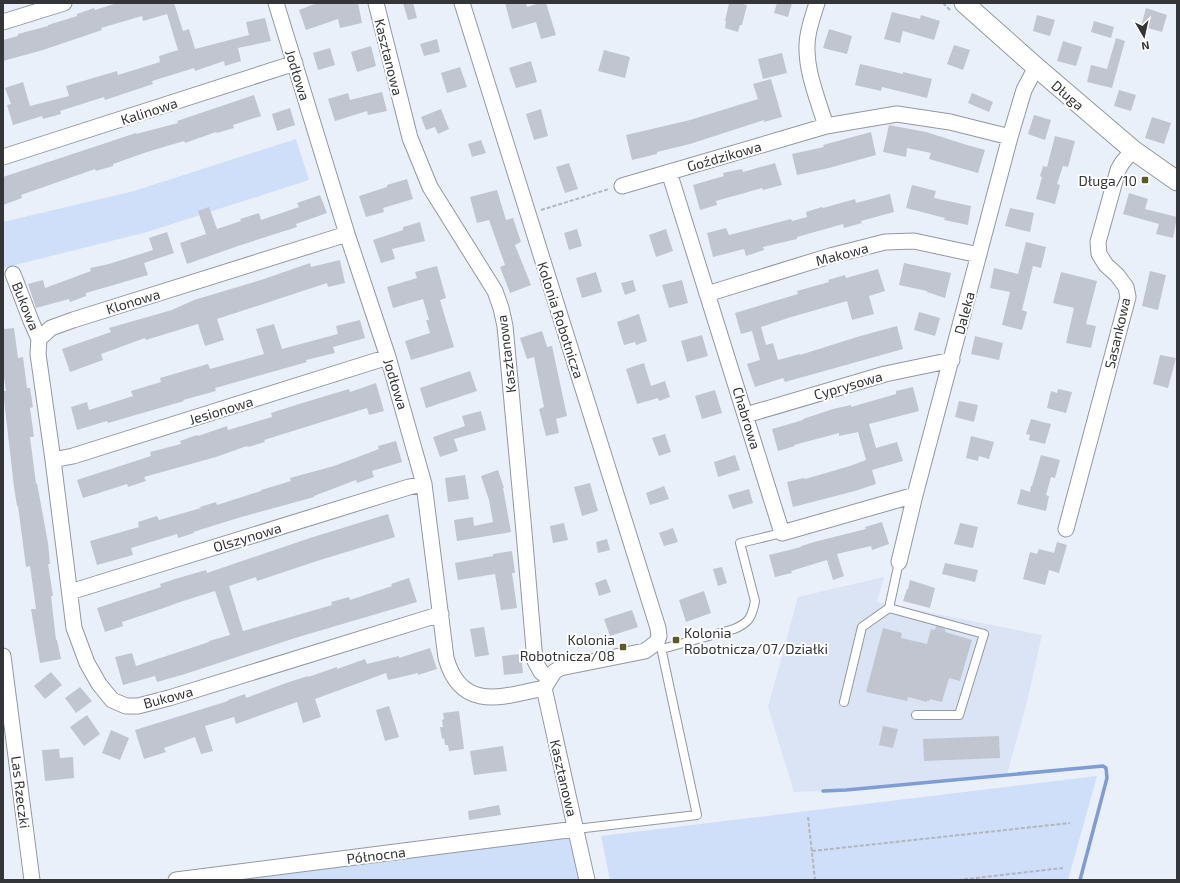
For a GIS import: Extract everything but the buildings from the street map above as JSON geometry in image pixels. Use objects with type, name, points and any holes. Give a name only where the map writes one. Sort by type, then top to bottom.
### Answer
[{"type":"street","points":[[3,22],[64,3]]},
{"type":"street","name":"Jodłowa","points":[[276,3],[347,234],[388,357],[424,484],[446,658],[449,670],[458,684],[477,696],[489,697],[547,683]]},
{"type":"street","name":"Kasztanowa","points":[[376,3],[410,138],[430,187],[495,291],[501,308],[505,326],[535,661],[547,683],[587,880]]},
{"type":"street","name":"Kolonia Robotnicza","points":[[462,3],[658,628],[660,643]]},
{"type":"street","points":[[817,3],[810,26],[807,50],[811,77],[826,126]]},
{"type":"street","name":"Długa","points":[[964,3],[1133,150],[1177,181]]},
{"type":"street","name":"Kalinowa","points":[[3,157],[295,63]]},
{"type":"street","name":"Daleka","points":[[899,562],[915,495],[1010,137],[1024,90],[1036,67]]},
{"type":"street","name":"Goździkowa","points":[[622,186],[826,126],[897,114],[950,122],[1010,137]]},
{"type":"street","name":"Sasankowa","points":[[1066,529],[1128,297],[1126,287],[1117,275],[1106,265],[1099,254],[1098,242],[1118,170],[1122,162],[1133,150]]},
{"type":"street","name":"Chabrowa","points":[[669,172],[782,533]]},
{"type":"street","name":"Klonowa","points":[[39,339],[51,328],[73,320],[347,234]]},
{"type":"street","name":"Makowa","points":[[707,294],[830,256],[885,242],[914,241],[979,256]]},
{"type":"street","name":"Bukowa","points":[[13,274],[39,339]]},
{"type":"street","points":[[39,339],[38,354],[53,460]]},
{"type":"street","name":"Jesionowa","points":[[53,460],[73,456],[388,357]]},
{"type":"street","name":"Cyprysowa","points":[[746,415],[885,374],[952,360]]},
{"type":"street","name":"Bukowa","points":[[53,460],[74,628],[87,663],[99,684],[112,700],[126,706],[152,704],[441,614]]},
{"type":"street","name":"Olszynowa","points":[[70,592],[409,487],[424,484]]},
{"type":"street","points":[[782,533],[915,495]]},
{"type":"street","points":[[547,683],[554,672],[560,668],[645,651],[657,642],[660,643]]},
{"type":"street","name":"Las Rzeczki","points":[[3,656],[6,696],[32,880]]},
{"type":"street","name":"Północna","points":[[176,880],[576,829]]},
{"type":"lane","points":[[576,829],[697,815],[660,643],[734,630],[743,626],[750,619],[754,610],[755,601],[740,543],[782,533]]},
{"type":"lane","points":[[844,702],[862,626],[889,608],[899,562]]},
{"type":"lane","points":[[889,608],[984,634],[959,715],[916,715]]},
{"type":"path","points":[[540,210],[622,186]]},
{"type":"path","points":[[808,817],[815,880]]},
{"type":"path","points":[[812,851],[1070,823]]},
{"type":"path","points":[[958,880],[1063,868]]},
{"type":"shaded area","points":[[296,139],[309,180],[147,232],[3,268],[3,222],[134,191]]},
{"type":"shaded area","points":[[884,577],[877,602],[1042,635],[1027,702],[1007,775],[823,791],[794,792],[768,707],[798,597]]},
{"type":"shaded area","points":[[1097,776],[1068,880],[610,880],[601,836]]},
{"type":"shaded area","points":[[576,829],[589,880],[237,880],[236,872]]},
{"type":"waterway","points":[[823,791],[1103,766],[1106,768],[1107,778],[1080,880]]},
{"type":"place","name":"Długa/10","points":[[1145,180]]},
{"type":"place","name":"Kolonia Robotnicza/07/Działki","points":[[676,640]]},
{"type":"place","name":"Kolonia Robotnicza/08","points":[[623,647]]}]
